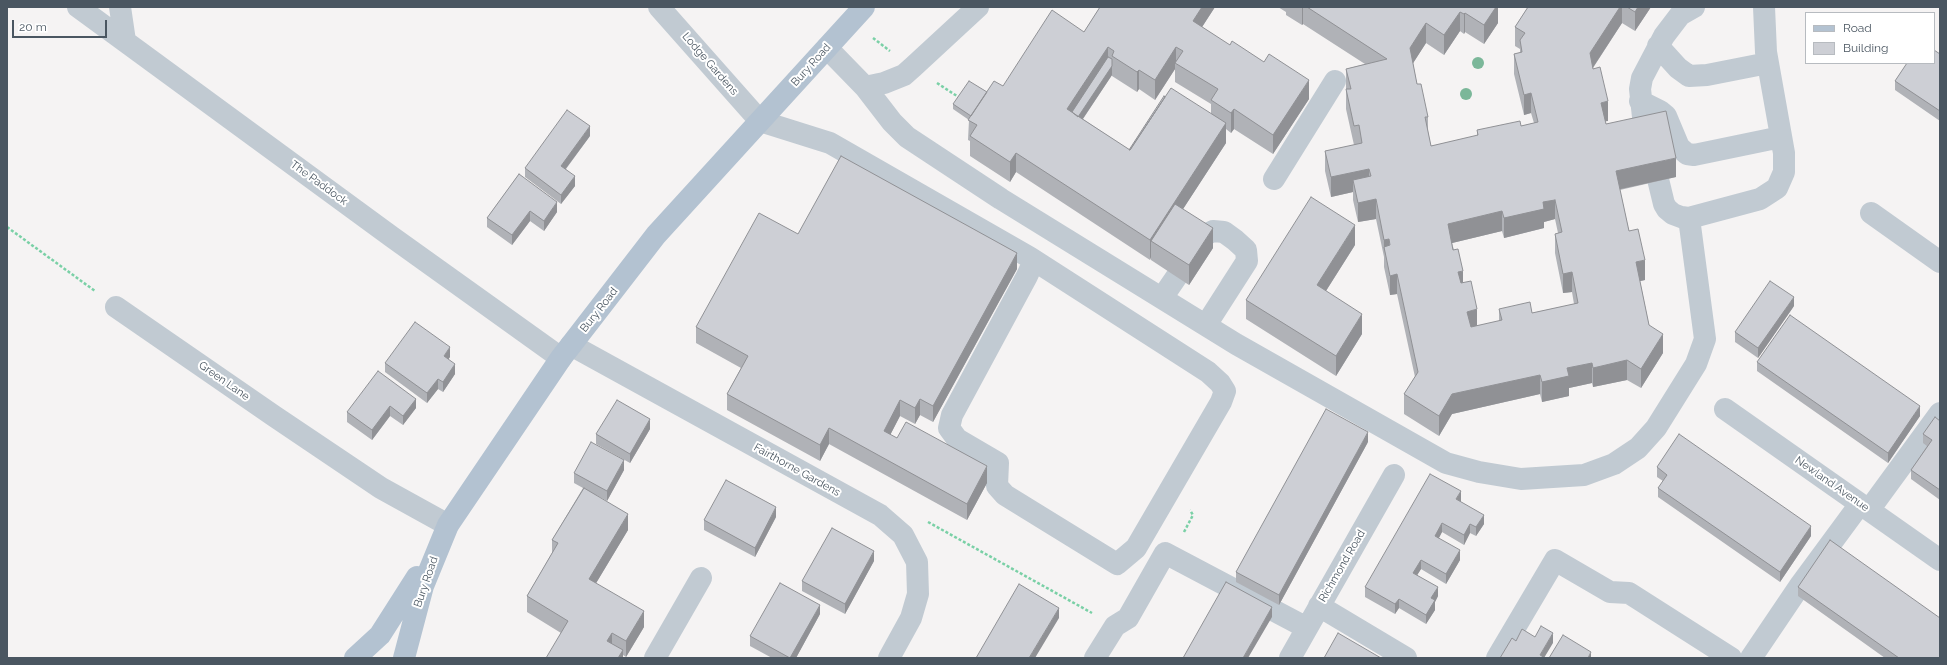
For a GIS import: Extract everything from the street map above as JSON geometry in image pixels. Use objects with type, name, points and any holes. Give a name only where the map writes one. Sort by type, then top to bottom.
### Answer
[{"type":"main road","name":"Bury Road","points":[[405,657],[423,586],[448,525],[566,351],[656,235],[864,7]]},
{"type":"main road","points":[[355,658],[373,643],[388,624],[448,525]]},
{"type":"street","name":"The Paddock","points":[[78,7],[392,237],[566,351]]},
{"type":"street","points":[[120,7],[125,41]]},
{"type":"street","name":"Lodge Gardens","points":[[660,7],[760,121]]},
{"type":"street","points":[[865,87],[884,83],[904,75],[978,7]]},
{"type":"street","points":[[1688,8],[1673,23],[1658,46],[1642,78],[1640,101],[1664,204],[1667,210],[1673,214],[1689,218],[1751,203],[1764,197],[1777,188],[1784,172],[1785,162],[1765,39],[1764,7]]},
{"type":"street","points":[[1658,46],[1678,68],[1689,76],[1707,75],[1768,63]]},
{"type":"street","points":[[827,48],[865,87],[892,122],[907,137],[1001,199],[1236,344],[1446,463],[1479,472],[1521,479],[1584,475],[1614,464],[1638,448],[1656,428],[1696,364],[1705,339],[1689,218]]},
{"type":"street","points":[[1274,179],[1335,81]]},
{"type":"street","points":[[1640,101],[1660,111],[1666,116],[1679,147],[1687,154],[1694,155],[1781,137]]},
{"type":"street","points":[[760,121],[830,143],[1029,257],[1208,372],[1220,383],[1225,391],[1221,402],[1136,548],[1117,564],[1005,495],[997,486],[998,463],[957,439],[949,428],[952,415],[1028,276],[1032,265],[1029,257]]},
{"type":"street","points":[[1870,213],[1940,262]]},
{"type":"street","points":[[1162,298],[1205,235],[1213,231],[1224,232],[1246,250],[1247,261],[1206,325]]},
{"type":"street","name":"Green Lane","points":[[116,306],[274,416],[381,488],[448,525]]},
{"type":"street","name":"Fairthorne Gardens","points":[[566,351],[880,515],[903,535],[917,562],[918,594],[911,618],[889,658]]},
{"type":"street","name":"Newland Avenue","points":[[1725,409],[1940,560]]},
{"type":"street","points":[[1751,658],[1801,584],[1940,413]]},
{"type":"street","name":"Richmond Road","points":[[1290,658],[1394,475]]},
{"type":"street","points":[[1095,658],[1115,626],[1128,618],[1165,552],[1306,628]]},
{"type":"street","points":[[1496,658],[1555,560],[1610,592],[1629,593],[1731,658]]},
{"type":"street","points":[[655,658],[701,578]]},
{"type":"street","points":[[1319,606],[1406,658]]},
{"type":"path","points":[[7,227],[116,306]]},
{"type":"path","points":[[893,526],[914,514],[1115,626]]},
{"type":"building","points":[[1100,7],[1202,7],[1193,21],[1230,45],[1232,41],[1264,62],[1269,54],[1309,80],[1273,135],[1234,109],[1231,113],[1211,100],[1218,89],[1175,63],[1183,51],[1176,47],[1155,80],[1139,70],[1137,72],[1112,56],[1114,51],[1108,47],[1067,109],[1130,150],[1171,88],[1226,123],[1150,240],[1016,153],[1010,162],[970,136],[977,125],[968,120],[994,81],[1003,86],[1052,10],[1084,32]]},
{"type":"building","points":[[1307,7],[1496,7],[1484,25],[1465,13],[1460,12],[1444,35],[1426,23],[1410,48],[1417,84],[1421,84],[1428,117],[1425,117],[1431,146],[1478,135],[1477,130],[1520,121],[1521,126],[1538,122],[1531,93],[1524,95],[1514,54],[1522,52],[1520,40],[1525,33],[1515,27],[1528,7],[1620,7],[1590,53],[1593,69],[1600,67],[1608,101],[1601,103],[1606,124],[1666,111],[1676,158],[1616,171],[1629,231],[1638,229],[1645,260],[1636,262],[1649,325],[1663,334],[1641,369],[1627,360],[1593,368],[1592,363],[1567,368],[1569,376],[1542,382],[1540,375],[1452,394],[1439,416],[1404,394],[1418,372],[1397,274],[1390,276],[1384,247],[1390,245],[1389,239],[1384,240],[1376,199],[1358,203],[1353,180],[1371,176],[1369,169],[1331,177],[1325,151],[1362,143],[1359,125],[1354,126],[1346,89],[1351,89],[1346,69],[1387,59]],"holes":[[[1555,200],[1562,232],[1555,234],[1563,274],[1572,272],[1578,303],[1532,313],[1530,302],[1499,309],[1502,320],[1471,327],[1467,312],[1477,309],[1471,281],[1461,283],[1458,272],[1463,271],[1458,249],[1453,250],[1448,224],[1502,211],[1504,218],[1544,209],[1543,202]]]},
{"type":"building","points":[[1627,7],[1638,7],[1635,12]]},
{"type":"building","points":[[1935,51],[1940,54],[1940,111],[1895,81],[1906,64],[1935,64]]},
{"type":"building","points":[[1108,57],[1112,59],[1112,66],[1078,117],[1072,112]]},
{"type":"building","points":[[969,81],[987,92],[971,116],[953,104]]},
{"type":"building","points":[[1164,96],[1165,97],[1129,150]]},
{"type":"building","points":[[567,110],[590,126],[561,166],[575,176],[561,195],[525,168]]},
{"type":"building","points":[[841,156],[1017,253],[933,406],[920,399],[915,408],[900,400],[884,431],[897,438],[906,422],[987,466],[967,504],[829,428],[820,445],[727,394],[748,356],[696,327],[759,213],[798,234]]},
{"type":"building","points":[[519,174],[557,202],[544,221],[530,211],[512,235],[487,218]]},
{"type":"building","points":[[1311,197],[1355,225],[1317,285],[1362,314],[1336,356],[1246,300]]},
{"type":"building","points":[[1175,204],[1213,228],[1189,265],[1151,241]]},
{"type":"building","points":[[1770,281],[1794,297],[1758,348],[1735,332]]},
{"type":"building","points":[[1790,315],[1920,406],[1888,453],[1757,362]]},
{"type":"building","points":[[415,322],[450,347],[444,356],[455,364],[443,382],[438,379],[427,393],[385,363]]},
{"type":"building","points":[[378,371],[416,399],[403,416],[390,406],[372,430],[347,412]]},
{"type":"building","points":[[617,400],[650,419],[630,454],[596,434]]},
{"type":"building","points":[[1326,409],[1368,432],[1279,595],[1236,572]]},
{"type":"building","points":[[1935,417],[1940,421],[1940,490],[1911,470],[1932,440],[1923,434]]},
{"type":"building","points":[[1679,434],[1811,526],[1780,572],[1658,488],[1667,475],[1657,467]]},
{"type":"building","points":[[591,442],[624,460],[607,491],[574,473]]},
{"type":"building","points":[[1430,474],[1461,491],[1456,499],[1484,515],[1476,527],[1470,524],[1464,535],[1442,523],[1435,536],[1460,550],[1446,574],[1421,560],[1413,573],[1438,587],[1431,598],[1435,600],[1426,615],[1399,599],[1395,604],[1365,587]]},
{"type":"building","points":[[726,480],[776,507],[755,548],[704,520]]},
{"type":"building","points":[[584,488],[628,514],[589,579],[644,611],[626,641],[612,633],[607,641],[623,650],[618,658],[546,658],[568,621],[527,596],[558,543],[552,540]]},
{"type":"building","points":[[832,528],[874,551],[845,604],[802,581]]},
{"type":"building","points":[[1830,540],[1940,618],[1940,658],[1899,658],[1798,587]]},
{"type":"building","points":[[1226,582],[1272,607],[1243,658],[1183,658]]},
{"type":"building","points":[[780,583],[820,605],[790,658],[750,636]]},
{"type":"building","points":[[1019,584],[1059,608],[1029,658],[976,658]]},
{"type":"building","points":[[1541,626],[1553,633],[1540,655],[1545,658],[1500,658],[1512,638],[1516,641],[1522,629],[1535,637]]},
{"type":"building","points":[[1338,633],[1381,658],[1324,658]]},
{"type":"building","points":[[1563,635],[1591,652],[1588,658],[1549,658]]}]
